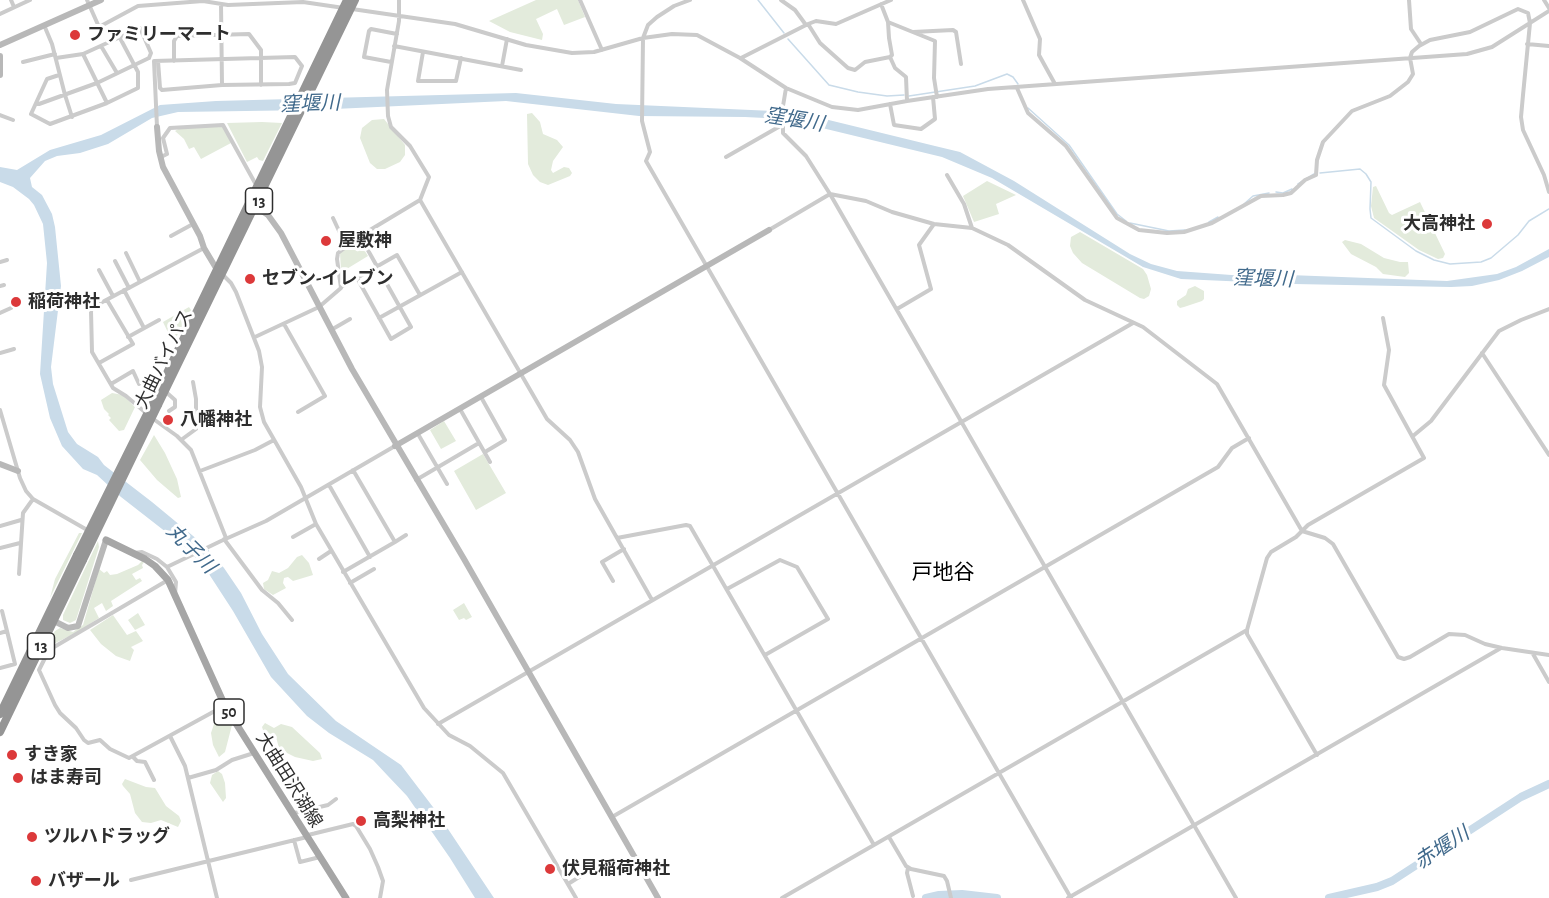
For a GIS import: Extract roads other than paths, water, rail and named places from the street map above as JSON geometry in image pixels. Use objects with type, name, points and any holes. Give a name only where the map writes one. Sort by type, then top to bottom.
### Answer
[{"type":"highway","name":"大曲バイパス","points":[[0,714],[50,619],[156,404],[308,91],[347,5],[355,0]]},
{"type":"highway","name":"大曲バイパス","points":[[156,404],[165,391],[219,271],[256,207],[291,125]]},
{"type":"highway","name":"大曲バイパス","points":[[0,732],[50,619]]},
{"type":"main road","name":"大曲田沢湖線","points":[[106,540],[155,566],[168,580],[225,706],[346,898]]},
{"type":"street","points":[[11,0],[14,7]]},
{"type":"street","points":[[0,14],[30,0]]},
{"type":"street","points":[[0,45],[88,3],[101,0]]},
{"type":"street","points":[[340,288],[338,253],[360,236],[420,200],[429,177],[410,146],[391,127],[388,117],[387,90],[397,34],[399,0]]},
{"type":"street","points":[[580,0],[602,50]]},
{"type":"street","points":[[690,0],[674,6],[657,17],[648,25],[643,38],[642,121],[650,152],[646,161],[1070,898],[1502,648]]},
{"type":"street","points":[[781,0],[795,10],[820,43],[848,68],[855,70],[865,62],[890,57]]},
{"type":"street","points":[[740,58],[816,21],[836,24],[891,0]]},
{"type":"street","points":[[1023,0],[1040,39],[1039,55],[1055,84]]},
{"type":"street","points":[[1409,0],[1411,29],[1421,44]]},
{"type":"street","points":[[88,3],[99,27],[138,6],[152,3],[203,1],[220,4],[303,1],[347,5],[455,24],[526,45],[572,53],[602,50],[643,38],[672,34],[697,35],[740,58],[786,88],[812,100],[846,110],[858,110],[988,89],[1479,52],[1492,47],[1549,10],[1544,0]]},
{"type":"street","points":[[220,4],[222,85]]},
{"type":"street","points":[[881,4],[888,22],[892,55],[890,57],[895,68],[906,77],[907,101]]},
{"type":"street","points":[[1019,87],[1028,113],[1066,146],[1117,218],[1139,230],[1176,233],[1194,230],[1212,223],[1261,196],[1291,193],[1305,180],[1315,176],[1323,142],[1352,111],[1390,96],[1402,87],[1413,74],[1410,58],[1412,52],[1421,44],[1470,32],[1518,9],[1528,13],[1530,23],[1521,117],[1523,130],[1544,175],[1549,192]]},
{"type":"street","points":[[888,22],[936,43],[935,119],[921,129],[894,125],[890,104]]},
{"type":"street","points":[[44,25],[72,117]]},
{"type":"street","points":[[23,62],[83,54],[140,28],[151,53],[149,58],[97,83],[36,104]]},
{"type":"street","points":[[392,62],[364,57],[371,29],[397,34]]},
{"type":"street","points":[[912,32],[953,30],[956,32],[962,64]]},
{"type":"street","points":[[174,61],[174,41],[177,36],[249,34],[261,51],[261,85]]},
{"type":"street","points":[[59,75],[47,79],[31,114],[50,124],[107,103],[138,88],[138,72],[120,38]]},
{"type":"street","points":[[502,66],[507,39]]},
{"type":"street","points":[[1527,44],[1549,46]]},
{"type":"street","points":[[101,46],[117,73]]},
{"type":"street","points":[[394,46],[521,70]]},
{"type":"street","points":[[423,52],[418,81],[456,81],[460,58]]},
{"type":"street","points":[[83,54],[107,103]]},
{"type":"street","points":[[0,56],[0,75]]},
{"type":"street","points":[[149,58],[156,61],[174,61],[295,57],[302,66],[295,83],[222,85],[162,90],[156,61]]},
{"type":"street","points":[[156,61],[157,127],[163,167],[194,224],[204,248],[219,271],[231,284],[255,338],[262,367],[262,416],[301,488],[316,524],[424,708],[449,735],[470,746],[503,773],[576,898]]},
{"type":"street","points":[[786,88],[783,133],[806,156],[830,194],[1236,898]]},
{"type":"street","points":[[0,115],[13,120]]},
{"type":"street","points":[[161,157],[167,154],[163,138],[170,128],[224,125],[255,183]]},
{"type":"street","points":[[726,157],[782,125]]},
{"type":"street","points":[[947,175],[964,204],[972,228]]},
{"type":"street","points":[[168,567],[266,521],[830,194],[866,201],[892,212],[934,224],[972,228],[1008,245],[1085,300],[1143,327],[1217,384],[1302,531],[1325,538],[1333,544],[1398,657],[1404,659],[1410,657],[1449,634],[1465,636],[1502,648],[1549,655]]},
{"type":"street","points":[[420,200],[547,419],[570,440],[578,452],[590,487],[652,600]]},
{"type":"street","points":[[256,207],[268,215],[277,227],[396,446],[658,898]]},
{"type":"street","points":[[333,218],[346,246]]},
{"type":"street","points":[[171,236],[194,224]]},
{"type":"street","points":[[897,309],[931,289],[920,245],[934,224]]},
{"type":"street","points":[[357,278],[392,339],[411,327],[360,236]]},
{"type":"street","points":[[204,248],[93,307],[91,311],[92,352],[114,388],[143,409],[156,423],[181,440],[191,450],[224,539],[262,590],[278,603],[292,620]]},
{"type":"street","points":[[126,253],[140,282]]},
{"type":"street","points":[[255,338],[319,307],[340,288],[397,255],[420,295]]},
{"type":"street","points":[[0,262],[7,260]]},
{"type":"street","points":[[115,261],[144,328]]},
{"type":"street","points":[[99,270],[113,296]]},
{"type":"street","points":[[379,318],[462,272]]},
{"type":"street","points":[[99,363],[133,344],[107,300]]},
{"type":"street","points":[[0,313],[11,308]]},
{"type":"street","points":[[1413,436],[1431,421],[1499,331],[1549,309]]},
{"type":"street","points":[[1317,755],[1247,634],[1247,630],[1267,558],[1271,552],[1296,537],[1308,525],[1424,458],[1384,385],[1389,350],[1383,318]]},
{"type":"street","points":[[331,330],[350,319]]},
{"type":"street","points":[[128,337],[159,320]]},
{"type":"street","points":[[284,324],[325,396],[298,412]]},
{"type":"street","points":[[438,724],[1133,324]]},
{"type":"street","points":[[0,353],[14,348]]},
{"type":"street","points":[[1482,352],[1549,454]]},
{"type":"street","points":[[111,384],[133,371],[139,384]]},
{"type":"street","points":[[181,440],[196,429],[196,399],[193,382]]},
{"type":"street","points":[[165,391],[175,400],[175,407],[169,411]]},
{"type":"street","points":[[481,397],[504,440],[485,452]]},
{"type":"street","points":[[460,409],[490,462]]},
{"type":"street","points":[[0,410],[26,491],[33,499],[106,540],[78,626],[68,628],[50,619]]},
{"type":"street","points":[[418,433],[447,484]]},
{"type":"street","points":[[611,817],[1218,467],[1232,448],[1249,438]]},
{"type":"street","points":[[200,471],[255,450],[274,440]]},
{"type":"street","points":[[417,480],[479,443]]},
{"type":"street","points":[[0,464],[18,471]]},
{"type":"street","points":[[353,470],[395,542]]},
{"type":"street","points":[[329,485],[370,557]]},
{"type":"street","points":[[20,574],[21,520],[33,499]]},
{"type":"street","points":[[0,526],[21,520]]},
{"type":"street","points":[[293,537],[316,524]]},
{"type":"street","points":[[617,538],[690,526],[874,845]]},
{"type":"street","points":[[343,572],[406,535]]},
{"type":"street","points":[[0,548],[20,543]]},
{"type":"street","points":[[613,581],[602,562],[624,549]]},
{"type":"street","points":[[319,559],[331,551]]},
{"type":"street","points":[[133,553],[142,552],[168,567],[176,582],[175,594]]},
{"type":"street","points":[[727,589],[780,560],[797,567],[828,620],[765,655]]},
{"type":"street","points":[[350,583],[374,569]]},
{"type":"street","points":[[168,580],[49,650],[39,670],[60,713],[76,728],[84,740],[88,743],[100,740],[124,757],[133,757],[225,706]]},
{"type":"street","points":[[0,668],[15,664],[2,611]]},
{"type":"street","points":[[782,898],[1247,630]]},
{"type":"street","points":[[0,633],[7,631]]},
{"type":"street","points":[[1532,654],[1549,682]]},
{"type":"street","points":[[170,736],[184,761],[218,898]]},
{"type":"street","points":[[188,778],[216,770],[232,760],[255,753]]},
{"type":"street","points":[[133,757],[137,761],[145,762],[153,780]]},
{"type":"street","points":[[293,813],[328,805],[336,799]]},
{"type":"street","points":[[131,880],[353,824],[370,849],[378,867],[383,881],[380,898]]},
{"type":"street","points":[[889,837],[908,868],[907,873],[913,896]]},
{"type":"street","points":[[294,840],[300,862],[320,857]]},
{"type":"street","points":[[908,868],[944,876],[948,881],[951,898]]},
{"type":"street","points":[[568,884],[587,872]]},
{"type":"water","points":[[516,93],[616,104],[796,112],[960,152],[1014,181],[1130,254],[1151,264],[1177,271],[1245,276],[1289,275],[1447,281],[1497,274],[1516,267],[1549,249],[1549,257],[1499,280],[1472,286],[1294,284],[1181,279],[1143,267],[992,178],[942,157],[785,119],[639,116],[506,101],[313,110],[178,112],[152,118],[108,144],[45,161],[30,178],[32,187],[42,195],[52,214],[55,227],[61,286],[51,367],[53,384],[68,432],[77,444],[98,457],[104,465],[204,545],[241,593],[262,634],[288,674],[336,721],[401,765],[436,811],[494,898],[475,898],[407,796],[373,760],[329,733],[307,716],[271,677],[233,611],[207,571],[189,550],[121,497],[97,475],[83,469],[62,446],[50,418],[40,374],[47,263],[43,224],[29,199],[13,187],[0,182],[0,167],[17,170],[50,150],[101,135],[160,105],[216,101]]},
{"type":"waterway","points":[[758,0],[784,33]]},
{"type":"waterway","points":[[788,39],[829,85],[887,96],[904,95]]},
{"type":"waterway","points":[[909,96],[975,86],[1007,74],[1013,77],[1018,84]]},
{"type":"waterway","points":[[1028,108],[1069,145],[1117,214],[1126,221]]},
{"type":"waterway","points":[[1320,173],[1360,169],[1371,182],[1371,218],[1416,251],[1434,260],[1450,264],[1481,262],[1491,258],[1518,235],[1529,221],[1549,209]]},
{"type":"waterway","points":[[1298,184],[1314,174]]},
{"type":"waterway","points":[[1276,192],[1283,193],[1292,189]]},
{"type":"waterway","points":[[1244,204],[1253,196],[1269,193]]},
{"type":"waterway","points":[[1209,222],[1218,217]]},
{"type":"waterway","points":[[1130,223],[1169,231],[1185,230]]},
{"type":"waterway","name":"赤堰川","points":[[1329,898],[1377,887],[1392,881],[1521,797],[1549,784]]},
{"type":"waterway","name":"赤堰川","points":[[926,898],[962,894],[997,898]]},
{"type":"place","name":"ファミリーマート","points":[[75,35]]},
{"type":"place","name":"大高神社","points":[[1487,224]]},
{"type":"place","name":"屋敷神","points":[[326,241]]},
{"type":"place","name":"セブン-イレブン","points":[[250,279]]},
{"type":"place","name":"稲荷神社","points":[[16,302]]},
{"type":"place","name":"八幡神社","points":[[168,420]]},
{"type":"place","name":"すき家","points":[[12,755]]},
{"type":"place","name":"はま寿司","points":[[18,778]]},
{"type":"place","name":"高梨神社","points":[[361,821]]},
{"type":"place","name":"ツルハドラッグ","points":[[32,837]]},
{"type":"place","name":"伏見稲荷神社","points":[[550,869]]},
{"type":"place","name":"バザール","points":[[36,881]]},
{"type":"district","name":"戸地谷","points":[[943,573]]},
{"type":"water label","name":"窪堰川","points":[[310,104]]},
{"type":"water label","name":"窪堰川","points":[[794,120]]},
{"type":"water label","name":"窪堰川","points":[[1263,279]]},
{"type":"water label","name":"丸子川","points":[[191,549]]}]
